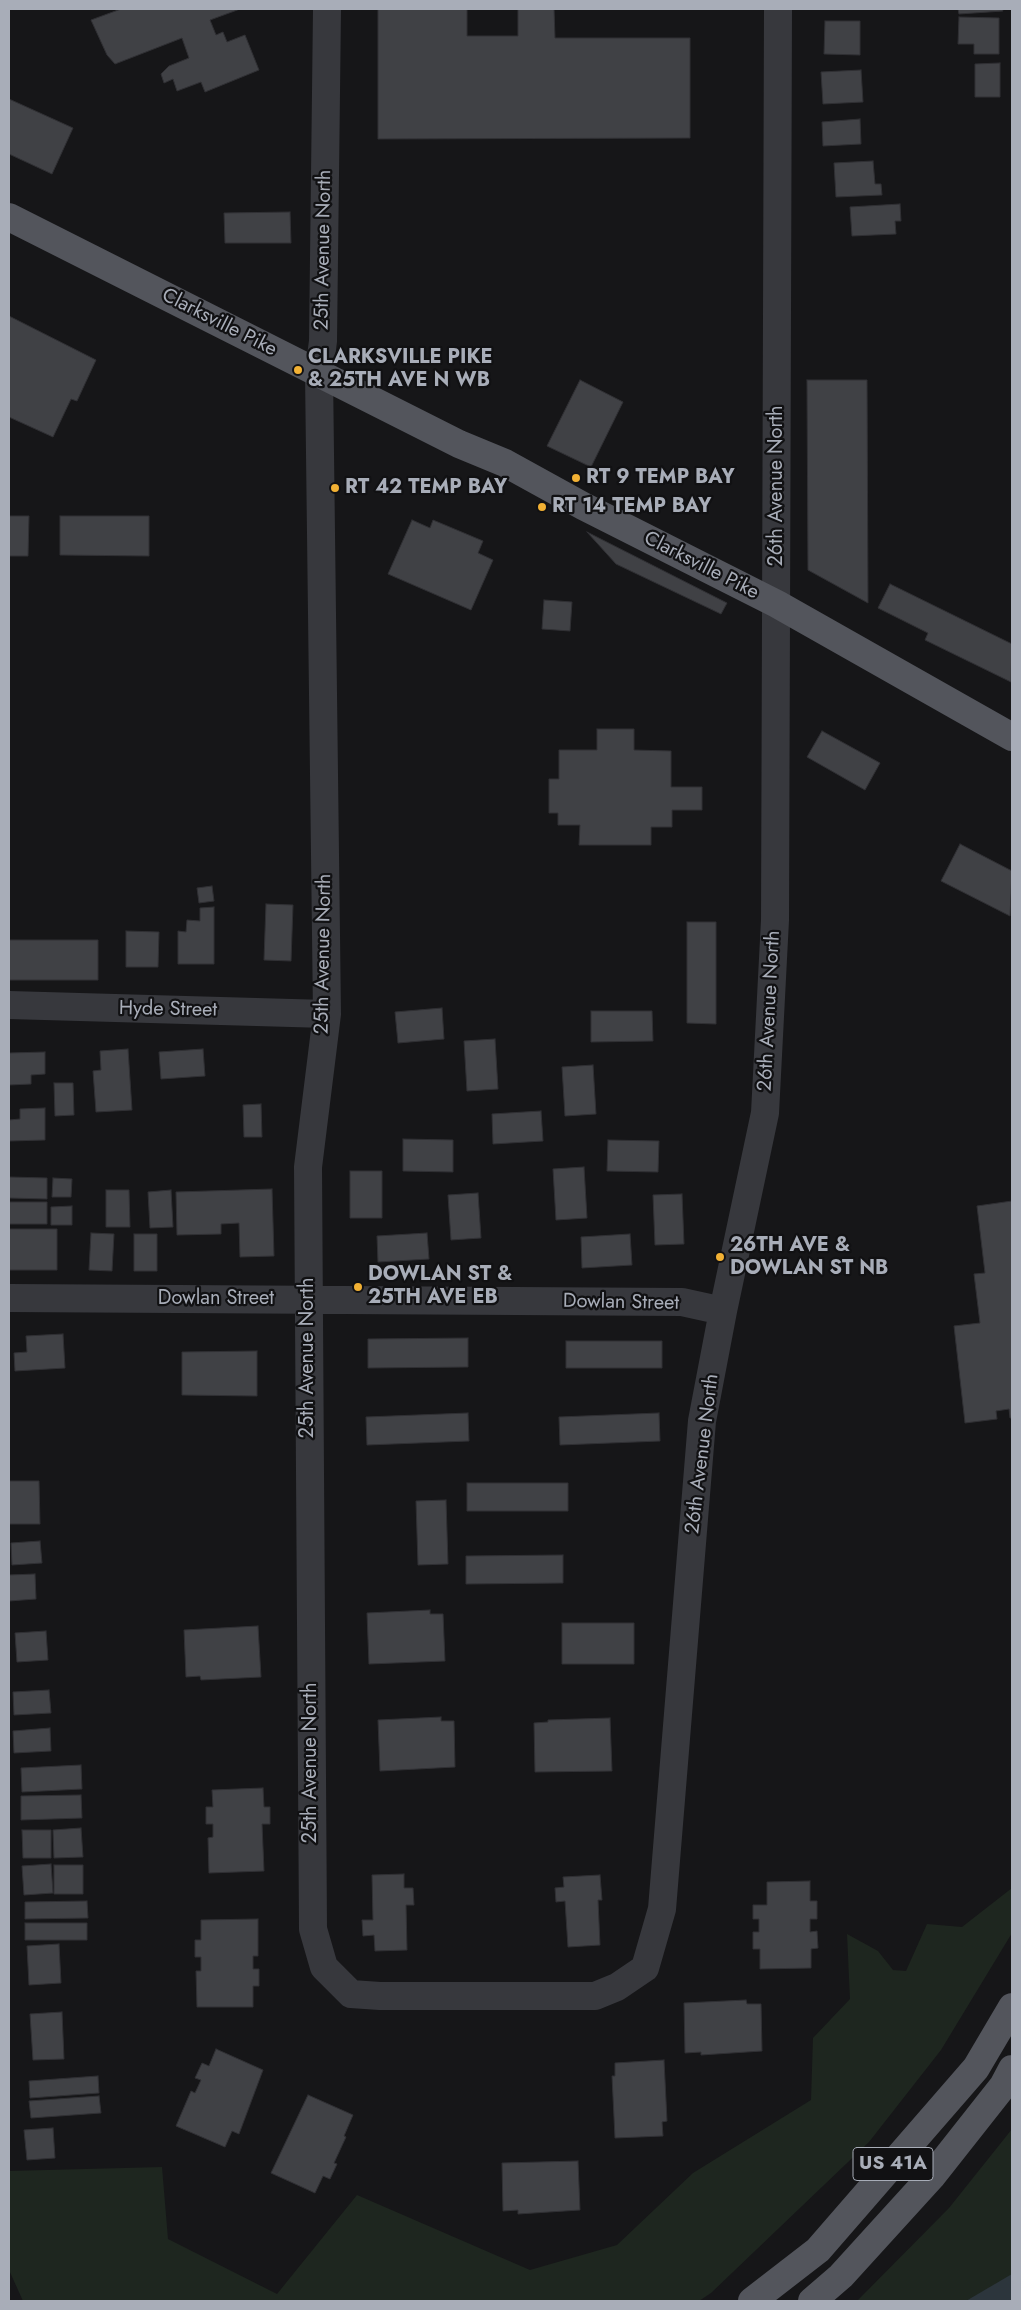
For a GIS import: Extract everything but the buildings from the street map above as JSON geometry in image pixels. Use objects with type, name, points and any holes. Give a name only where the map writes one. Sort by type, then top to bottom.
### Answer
[{"type":"main road","name":"Clarksville Pike","points":[[9,217],[464,446],[505,463],[583,506],[777,604],[1012,737]]},
{"type":"main road","name":"US 41A","points":[[752,2301],[818,2250],[976,2068],[1012,2007]]},
{"type":"main road","name":"US 41A","points":[[812,2301],[841,2276],[932,2176],[1002,2086],[1012,2069]]},
{"type":"street","name":"25th Avenue North","points":[[327,9],[323,341],[319,373],[328,1014],[308,1159],[307,1300],[312,1929],[324,1967],[351,1994],[380,1996],[595,1996],[617,1987]]},
{"type":"street","name":"26th Avenue North","points":[[617,1987],[645,1968],[662,1909],[702,1421],[765,1113],[775,920],[778,9]]},
{"type":"street","name":"Hyde Street","points":[[9,1006],[328,1014]]},
{"type":"street","name":"Dowlan Street","points":[[9,1298],[682,1302],[723,1311]]},
{"type":"shaded area","points":[[1012,1888],[1012,1933],[941,2050],[869,2142],[711,2293],[699,2301],[23,2301],[9,2270],[9,2171],[162,2167],[168,2239],[277,2294],[357,2195],[530,2270],[617,2245],[693,2173],[811,2100],[813,2038],[850,1999],[847,1934],[878,1951],[893,1970],[906,1971],[927,1924],[962,1927]]},
{"type":"shaded area","points":[[1012,2129],[1012,2301],[857,2301],[949,2208]]},
{"type":"shaded area","points":[[1012,2274],[1012,2301],[966,2301]]},
{"type":"place","name":"CLARKSVILLE PIKE & 25TH AVE N WB","points":[[298,370]]},
{"type":"place","name":"RT 9 TEMP BAY","points":[[576,478]]},
{"type":"place","name":"RT 42 TEMP BAY","points":[[335,488]]},
{"type":"place","name":"RT 14 TEMP BAY","points":[[542,507]]},
{"type":"place","name":"26TH AVE & DOWLAN ST NB","points":[[720,1257]]},
{"type":"place","name":"DOWLAN ST & 25TH AVE EB","points":[[358,1287]]}]
